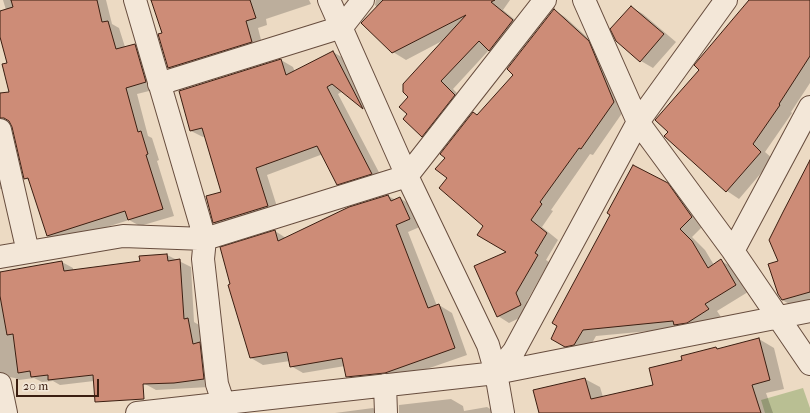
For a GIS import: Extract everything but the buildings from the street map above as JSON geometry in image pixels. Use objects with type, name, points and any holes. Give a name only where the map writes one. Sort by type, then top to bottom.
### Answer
[{"type":"street","points":[[135,0],[205,239],[203,259],[217,384],[223,408]]},
{"type":"street","points":[[329,0],[407,176],[488,345],[496,373],[503,413]]},
{"type":"street","points":[[159,84],[342,27],[363,0]]},
{"type":"street","points":[[0,257],[123,236],[205,239],[407,176],[545,0]]},
{"type":"street","points":[[584,0],[638,122],[733,251],[810,364]]},
{"type":"street","points":[[496,373],[514,351],[638,122],[726,0]]},
{"type":"street","points":[[733,251],[810,107]]},
{"type":"street","points":[[0,130],[28,252]]},
{"type":"street","points":[[137,413],[223,408],[385,385],[496,373],[810,311]]},
{"type":"street","points":[[0,384],[6,413]]},
{"type":"street","points":[[385,385],[386,413]]},
{"type":"green space","points":[[803,388],[810,408],[810,413],[765,413],[761,400]]}]
